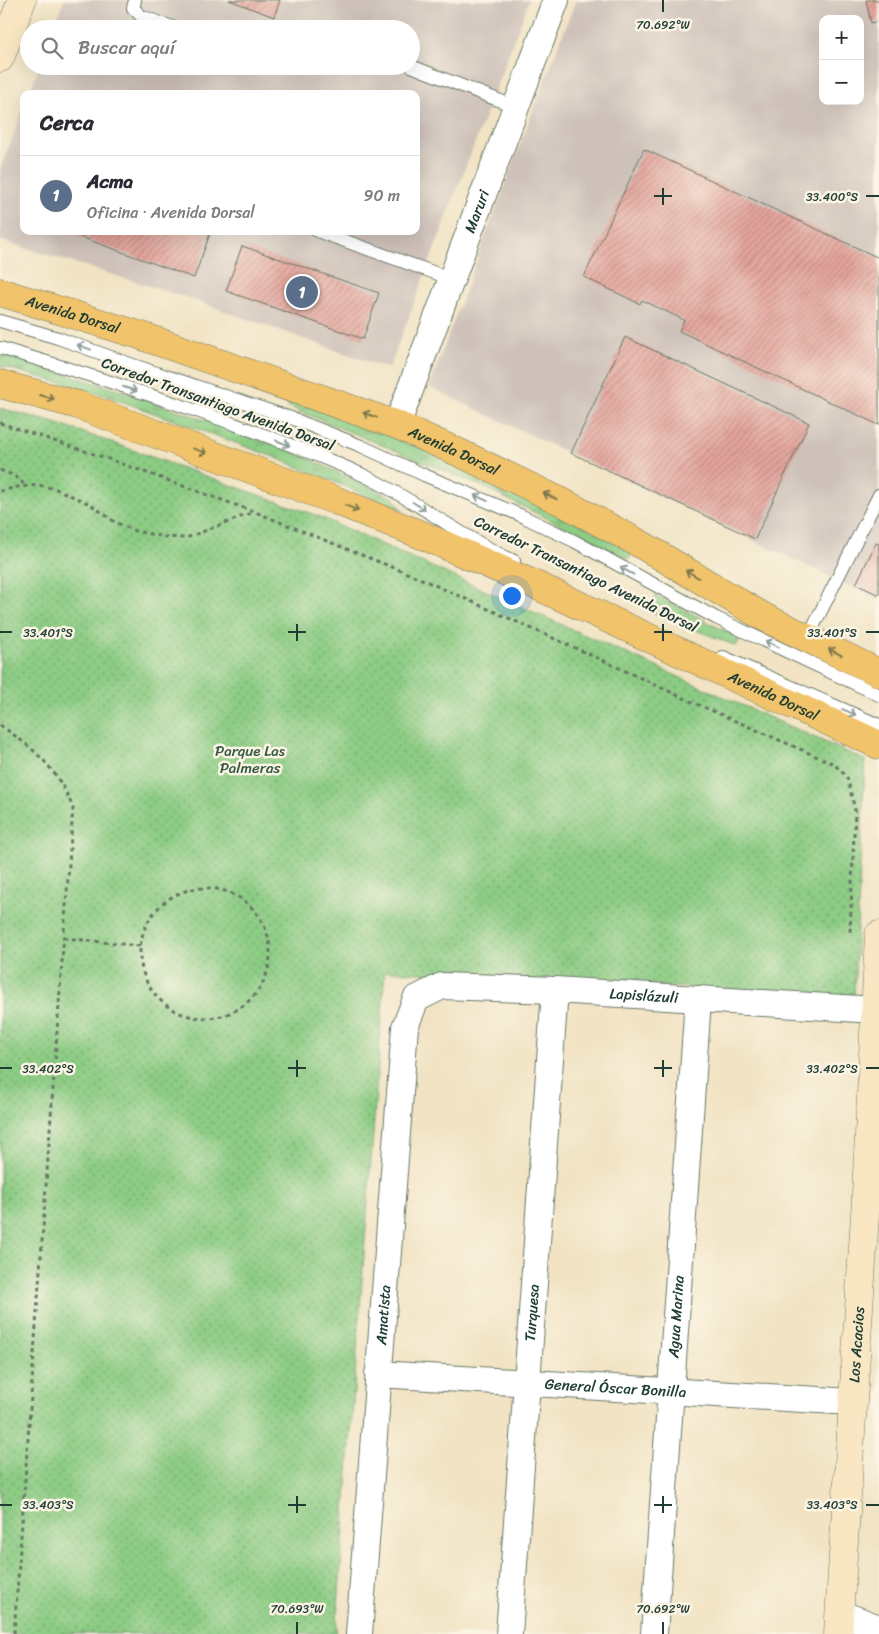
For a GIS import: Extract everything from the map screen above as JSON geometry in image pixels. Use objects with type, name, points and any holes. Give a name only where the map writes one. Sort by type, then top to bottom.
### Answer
[{"type":"main road","name":"Avenida Dorsal","points":[[0,292],[140,336],[397,425],[564,503],[642,545],[762,616],[879,673]]},
{"type":"main road","name":"Avenida Dorsal","points":[[0,384],[78,405],[337,501],[424,536],[529,582],[879,744]]},
{"type":"street","points":[[2,45],[22,0]]},
{"type":"street","name":"Maruri","points":[[397,425],[556,0]]},
{"type":"street","name":"Los Acacios","points":[[838,1624],[852,1402],[872,1217],[875,1010],[879,949]]},
{"type":"street","name":"Lapislázuli","points":[[416,999],[442,986],[555,990],[875,1010]]},
{"type":"street","name":"Turquesa","points":[[509,1634],[555,990]]},
{"type":"street","name":"Amatista","points":[[360,1634],[405,1028],[416,999]]},
{"type":"street","name":"Agua Marina","points":[[654,1634],[698,1000]]},
{"type":"street","name":"General Óscar Bonilla","points":[[378,1374],[852,1402]]},
{"type":"street","points":[[838,1624],[879,1628]]},
{"type":"lane","points":[[134,0],[133,8],[141,16],[152,20]]},
{"type":"lane","points":[[420,69],[516,106]]},
{"type":"lane","points":[[328,235],[452,279]]},
{"type":"lane","name":"Corredor Transantiago Avenida Dorsal","points":[[0,321],[58,338],[132,365],[291,418],[361,446],[424,476],[520,515],[574,541],[716,618],[879,695]]},
{"type":"lane","name":"Corredor Transantiago Avenida Dorsal","points":[[0,348],[173,403],[329,460],[385,486],[472,539],[527,567]]},
{"type":"lane","points":[[807,638],[879,495]]},
{"type":"lane","name":"Corredor Transantiago Avenida Dorsal","points":[[710,651],[879,725]]},
{"type":"path","points":[[0,423],[102,457],[255,512],[418,578],[834,764],[847,777],[855,810],[850,935]]},
{"type":"path","points":[[0,470],[10,473],[21,480],[25,486]]},
{"type":"path","points":[[0,491],[38,485],[56,488],[90,504],[121,525],[135,531],[165,537],[186,538],[255,512]]},
{"type":"path","points":[[0,726],[30,746],[48,764],[65,788],[73,808],[14,1634]]},
{"type":"path","points":[[204,887],[225,890],[244,900],[259,915],[268,934],[271,955],[266,976],[256,994],[240,1008],[220,1017],[199,1018],[177,1012],[159,1000],[146,982],[140,961],[140,946],[149,918],[163,902],[183,891],[204,887]]},
{"type":"path","points":[[64,938],[140,946]]},
{"type":"shaded area","points":[[64,0],[529,0],[389,369],[188,298],[0,240],[0,170],[20,118],[20,235],[420,235],[420,90],[30,90],[36,75],[420,75],[420,20],[56,20]]},
{"type":"shaded area","points":[[576,0],[879,0],[879,600],[429,387]]},
{"type":"green space","points":[[0,354],[141,397],[296,453],[393,498],[404,511],[274,457],[110,397],[0,366]]},
{"type":"green space","points":[[291,397],[355,420],[492,480],[633,551],[629,559],[479,485],[287,406]]},
{"type":"green space","name":"Parque Las Palmeras","points":[[0,408],[62,425],[318,516],[865,760],[854,997],[385,971],[336,1634],[0,1634]]},
{"type":"green space","points":[[656,595],[740,639],[736,646],[647,610]]},
{"type":"building","points":[[229,0],[280,0],[274,17]]},
{"type":"building","points":[[866,0],[879,0],[879,21],[871,23]]},
{"type":"building","points":[[644,149],[879,258],[879,425],[679,331],[684,320],[642,300],[640,304],[584,277]]},
{"type":"building","points":[[75,235],[210,235],[194,278]]},
{"type":"building","points":[[242,246],[379,293],[363,339],[226,291]]},
{"type":"building","points":[[625,337],[809,423],[755,539],[571,453]]},
{"type":"building","points":[[876,543],[879,544],[879,595],[856,584]]},
{"type":"place","name":"Acma","points":[[302,292]]}]
